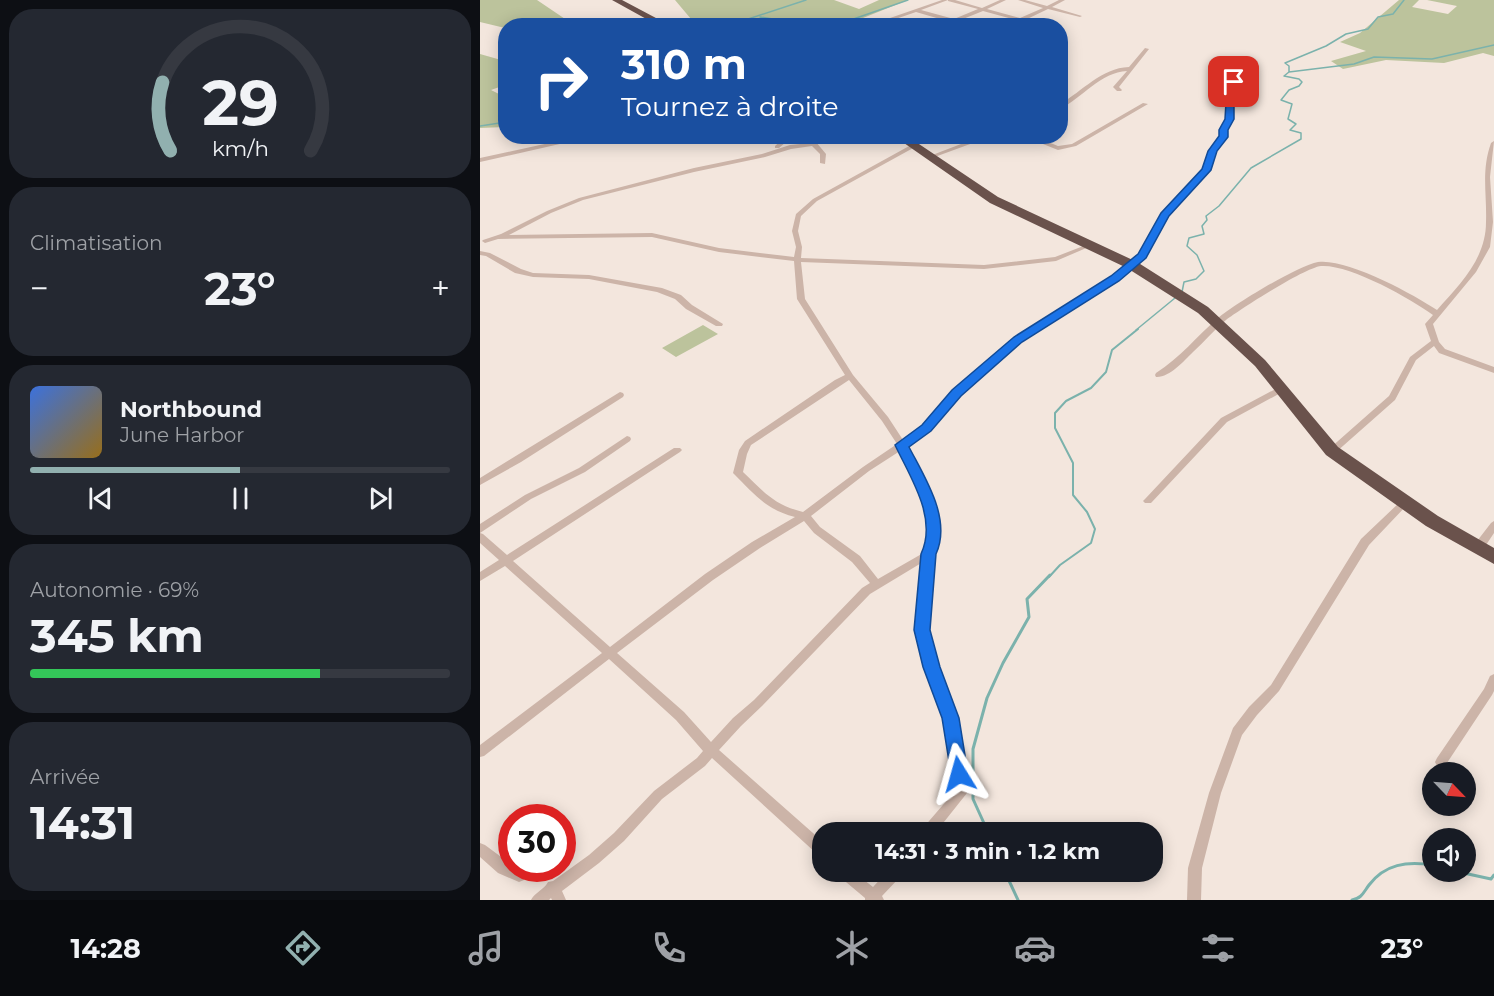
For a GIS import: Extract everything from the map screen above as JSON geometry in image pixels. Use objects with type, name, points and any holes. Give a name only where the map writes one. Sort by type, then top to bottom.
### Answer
[{"type":"highway","points":[[616,0],[651,18]]},
{"type":"highway","points":[[913,144],[994,200],[1132,265],[1179,295],[1240,342],[1283,388],[1332,451],[1404,503],[1486,553]]},
{"type":"street","points":[[892,18],[948,0],[1014,18]]},
{"type":"street","points":[[961,18],[1004,0]]},
{"type":"street","points":[[1020,0],[1080,16]]},
{"type":"street","points":[[1025,18],[1063,0]]},
{"type":"street","points":[[916,10],[944,18]]},
{"type":"street","points":[[1119,90],[1116,87],[1147,49]]},
{"type":"street","points":[[1068,103],[1112,70],[1130,69]]},
{"type":"street","points":[[480,752],[709,577],[756,544],[805,516],[866,469],[927,428],[956,393],[1018,339],[1115,279],[1132,265],[1146,252],[1165,215],[1206,170],[1212,151],[1223,137],[1223,130],[1229,119],[1230,102],[1235,89],[1234,82]]},
{"type":"street","points":[[1047,144],[1058,148],[1074,145],[1145,104]]},
{"type":"street","points":[[1494,143],[1486,170],[1489,234],[1481,261],[1429,324],[1435,342],[1442,351],[1494,370]]},
{"type":"street","points":[[480,160],[555,144]]},
{"type":"street","points":[[771,152],[780,144]]},
{"type":"street","points":[[488,239],[581,199],[771,152],[812,144],[823,154],[823,163]]},
{"type":"street","points":[[904,144],[806,207],[796,221],[795,231],[799,247],[797,259],[801,299],[850,376],[885,419],[902,445],[929,503],[934,532],[929,554],[922,630],[950,718],[961,793],[936,822]]},
{"type":"street","points":[[930,157],[967,144]]},
{"type":"street","points":[[488,239],[652,235],[719,250],[797,259],[997,267],[1056,259],[1088,246]]},
{"type":"street","points":[[480,253],[488,254],[518,271],[539,276],[589,277],[659,290],[678,297],[689,307],[719,324]]},
{"type":"street","points":[[1159,375],[1180,362],[1232,311],[1302,271],[1322,264],[1348,270],[1407,294],[1437,314]]},
{"type":"street","points":[[554,275],[564,270]]},
{"type":"street","points":[[1332,451],[1392,398],[1413,359],[1435,342]]},
{"type":"street","points":[[850,376],[748,443],[741,456],[738,473],[767,501],[784,511],[805,516],[817,530],[856,559],[876,583]]},
{"type":"street","points":[[1148,501],[1224,420],[1283,388]]},
{"type":"street","points":[[480,482],[620,395]]},
{"type":"street","points":[[480,529],[528,497],[582,470],[627,439]]},
{"type":"street","points":[[480,577],[677,450]]},
{"type":"street","points":[[1194,900],[1195,868],[1215,793],[1237,732],[1252,711],[1275,688],[1365,542],[1404,503]]},
{"type":"street","points":[[1486,553],[1494,525]]},
{"type":"street","points":[[480,537],[680,716],[712,750],[812,841]]},
{"type":"street","points":[[538,900],[556,894],[613,843],[658,795],[692,771],[824,632],[876,583],[929,554]]},
{"type":"street","points":[[1441,762],[1488,692],[1494,679]]},
{"type":"street","points":[[480,849],[498,864]]},
{"type":"street","points":[[855,882],[873,899],[886,882]]},
{"type":"green space","points":[[480,0],[537,0],[564,18],[498,18],[498,26],[480,22]]},
{"type":"green space","points":[[675,0],[834,0],[859,9],[879,0],[908,0],[863,18],[690,18]]},
{"type":"green space","points":[[1399,0],[1419,0],[1412,7],[1448,14],[1457,6],[1427,0],[1494,0],[1494,56],[1483,53],[1444,63],[1386,60],[1343,69],[1331,61],[1366,51],[1340,42],[1360,33]]},
{"type":"green space","points":[[480,54],[498,59],[498,88],[491,90],[498,94],[498,127],[480,128]]},
{"type":"green space","points":[[703,325],[718,334],[676,357],[662,348]]},
{"type":"waterway","points":[[751,18],[806,0]]},
{"type":"waterway","points":[[856,18],[908,0]]},
{"type":"waterway","points":[[1289,72],[1289,66],[1285,63],[1326,46],[1346,34],[1368,29],[1378,17],[1393,14],[1404,0]]},
{"type":"waterway","points":[[760,17],[766,18]]},
{"type":"waterway","points":[[1289,72],[1354,64],[1374,57],[1432,59],[1494,45]]},
{"type":"waterway","points":[[1182,292],[1184,282],[1196,279],[1204,271],[1197,255],[1187,246],[1189,238],[1204,234],[1202,226],[1207,220],[1206,216],[1219,206],[1251,168],[1301,139],[1301,133],[1290,130],[1296,124],[1288,119],[1292,104],[1281,100],[1289,90],[1299,86],[1302,82],[1299,79],[1284,76],[1289,72]]},
{"type":"waterway","points":[[480,126],[498,123]]},
{"type":"waterway","points":[[1136,330],[1175,298]]},
{"type":"waterway","points":[[1049,577],[1060,565],[1091,543],[1095,529],[1087,512],[1073,495],[1073,463],[1055,428],[1055,413],[1066,401],[1091,388],[1106,372],[1112,350],[1138,329]]},
{"type":"waterway","points":[[983,822],[973,799],[973,749],[987,698],[1003,663],[1029,617],[1027,599],[1050,575]]},
{"type":"waterway","points":[[1352,900],[1360,896],[1375,878],[1389,868],[1405,864],[1422,864]]},
{"type":"waterway","points":[[1476,876],[1491,879],[1494,875]]},
{"type":"waterway","points":[[1010,882],[1018,900]]},
{"type":"route","points":[[959,774],[950,718],[922,630],[929,554],[933,544],[932,516],[926,494],[902,445],[927,428],[956,393],[1018,339],[1115,279],[1143,256],[1165,215],[1175,206],[1192,183],[1201,176],[1211,161],[1212,151],[1223,137],[1223,130],[1229,119],[1230,102],[1235,89],[1234,82]]}]
